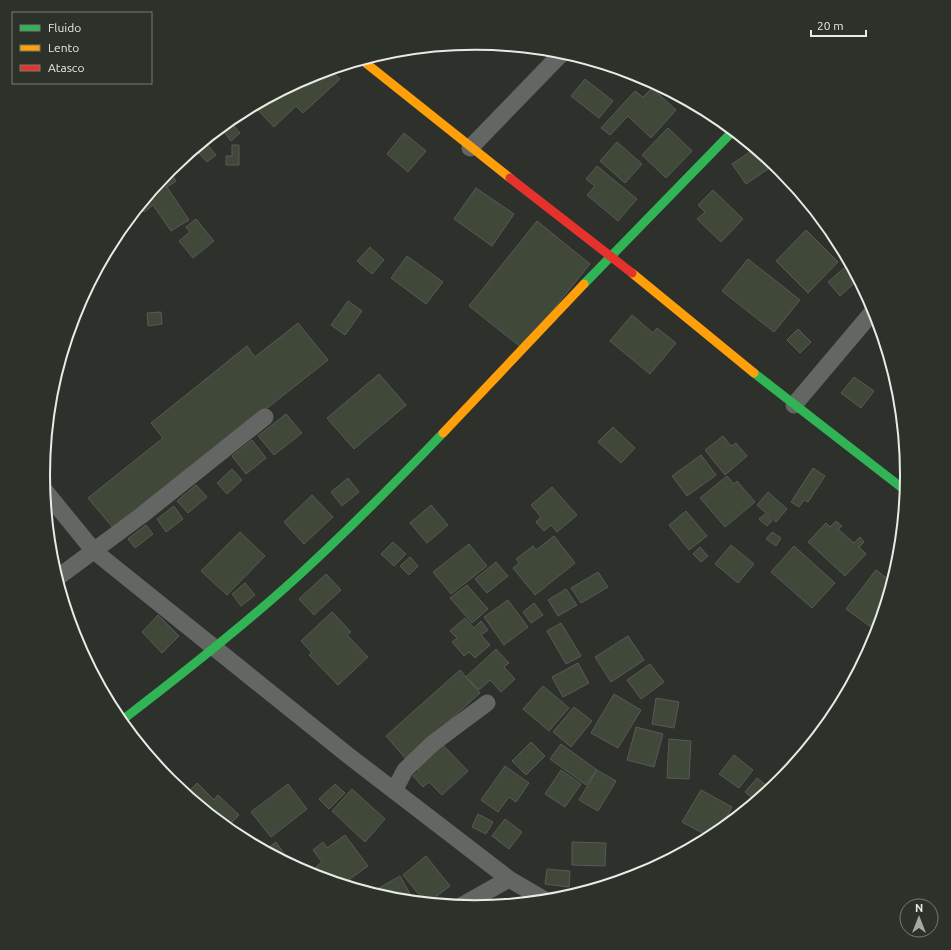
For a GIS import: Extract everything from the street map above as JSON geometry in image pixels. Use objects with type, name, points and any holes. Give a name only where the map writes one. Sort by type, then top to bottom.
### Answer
[{"type":"street","points":[[470,148],[557,58]]},
{"type":"street","points":[[366,64],[470,148],[611,256],[794,405],[901,487]]},
{"type":"street","points":[[126,717],[215,648],[297,577],[408,469],[611,256],[730,134]]},
{"type":"street","points":[[794,405],[870,315]]},
{"type":"street","points":[[62,575],[142,516],[265,417]]},
{"type":"street","points":[[51,498],[94,551],[394,791],[509,879],[537,895]]},
{"type":"street","points":[[394,791],[405,770],[432,744],[487,703]]},
{"type":"street","points":[[472,900],[509,879]]},
{"type":"building","points":[[335,74],[340,79],[303,113],[296,106],[274,127],[258,110],[312,82]]},
{"type":"building","points":[[585,79],[613,101],[599,118],[571,96]]},
{"type":"building","points":[[652,88],[676,110],[651,138],[628,116],[610,135],[601,128],[635,91],[643,97]]},
{"type":"building","points":[[234,126],[240,133],[231,141],[224,132]]},
{"type":"building","points":[[668,128],[692,151],[666,178],[642,155]]},
{"type":"building","points":[[404,133],[426,151],[408,172],[387,154]]},
{"type":"building","points":[[617,142],[642,164],[625,183],[600,161]]},
{"type":"building","points":[[208,145],[216,155],[207,162],[198,152]]},
{"type":"building","points":[[232,145],[239,145],[239,165],[226,165],[226,156],[232,156]]},
{"type":"building","points":[[751,151],[762,160],[768,169],[746,184],[732,164]]},
{"type":"building","points":[[597,166],[637,199],[618,221],[587,195],[595,186],[586,179]]},
{"type":"building","points":[[173,176],[176,181],[167,187],[189,220],[171,231],[153,205],[144,212],[143,210]]},
{"type":"building","points":[[476,188],[514,214],[492,246],[454,219]]},
{"type":"building","points":[[713,190],[743,219],[721,242],[697,219],[705,212],[698,205]]},
{"type":"building","points":[[196,219],[214,241],[193,258],[179,241],[190,232],[186,227]]},
{"type":"building","points":[[537,221],[590,264],[522,348],[469,306]]},
{"type":"building","points":[[806,230],[838,262],[808,293],[776,261]]},
{"type":"building","points":[[370,247],[384,260],[372,274],[357,261]]},
{"type":"building","points":[[407,256],[443,282],[426,304],[391,278]]},
{"type":"building","points":[[748,259],[800,300],[774,332],[722,291]]},
{"type":"building","points":[[846,267],[855,283],[840,296],[828,282]]},
{"type":"building","points":[[348,301],[362,311],[345,335],[331,325]]},
{"type":"building","points":[[161,312],[162,324],[148,326],[147,313]]},
{"type":"building","points":[[632,315],[653,333],[657,328],[676,343],[650,374],[610,341]]},
{"type":"building","points":[[298,323],[328,360],[114,529],[88,498],[163,438],[151,423],[247,346],[255,357]]},
{"type":"building","points":[[798,329],[811,342],[800,353],[787,340]]},
{"type":"building","points":[[379,374],[406,405],[354,449],[327,418]]},
{"type":"building","points":[[854,377],[874,391],[861,408],[841,393]]},
{"type":"building","points":[[286,414],[302,433],[274,455],[258,436]]},
{"type":"building","points":[[613,427],[635,448],[621,463],[598,442]]},
{"type":"building","points":[[723,436],[731,446],[736,443],[747,456],[725,475],[705,450]]},
{"type":"building","points":[[252,440],[266,458],[246,474],[232,456]]},
{"type":"building","points":[[701,455],[716,475],[687,496],[672,476]]},
{"type":"building","points":[[813,468],[825,476],[808,502],[804,500],[799,507],[791,502]]},
{"type":"building","points":[[232,469],[242,480],[227,494],[217,483]]},
{"type":"building","points":[[727,476],[734,484],[737,481],[755,502],[725,527],[700,498]]},
{"type":"building","points":[[348,478],[359,492],[342,506],[331,492]]},
{"type":"building","points":[[196,485],[207,497],[188,513],[177,501]]},
{"type":"building","points":[[552,487],[577,515],[557,532],[551,525],[544,531],[536,522],[541,517],[531,505]]},
{"type":"building","points":[[768,492],[787,509],[776,522],[757,505]]},
{"type":"building","points":[[312,495],[333,517],[304,544],[284,522]]},
{"type":"building","points":[[431,505],[448,525],[427,543],[410,523]]},
{"type":"building","points":[[174,506],[183,519],[166,532],[157,519]]},
{"type":"building","points":[[686,511],[707,536],[689,550],[669,525]]},
{"type":"building","points":[[765,514],[772,521],[767,526],[759,519]]},
{"type":"building","points":[[836,521],[842,526],[838,529],[854,543],[860,537],[864,542],[859,547],[866,554],[845,576],[808,542],[826,523],[830,527]]},
{"type":"building","points":[[146,525],[153,534],[135,548],[128,539]]},
{"type":"building","points":[[240,532],[265,556],[227,595],[201,571]]},
{"type":"building","points":[[772,532],[781,538],[776,546],[766,539]]},
{"type":"building","points":[[554,536],[575,563],[535,595],[513,568],[519,563],[516,559],[533,546],[536,550]]},
{"type":"building","points":[[393,542],[406,554],[394,566],[381,554]]},
{"type":"building","points":[[469,544],[487,566],[451,594],[433,572]]},
{"type":"building","points":[[731,545],[754,564],[738,583],[715,564]]},
{"type":"building","points":[[794,546],[835,583],[812,608],[771,572]]},
{"type":"building","points":[[700,547],[708,556],[701,562],[693,554]]},
{"type":"building","points":[[410,557],[418,566],[409,575],[400,566]]},
{"type":"building","points":[[496,562],[508,576],[487,593],[475,579]]},
{"type":"building","points":[[876,570],[888,579],[872,628],[846,609]]},
{"type":"building","points":[[598,572],[608,587],[581,603],[571,588]]},
{"type":"building","points":[[326,574],[341,590],[314,615],[299,599]]},
{"type":"building","points":[[245,583],[255,595],[241,606],[232,594]]},
{"type":"building","points":[[467,585],[488,609],[472,623],[450,598]]},
{"type":"building","points":[[566,589],[577,605],[558,616],[548,600]]},
{"type":"building","points":[[508,600],[528,627],[504,645],[484,617]]},
{"type":"building","points":[[534,603],[543,615],[531,623],[523,612]]},
{"type":"building","points":[[332,612],[351,632],[347,635],[368,657],[338,685],[309,655],[312,653],[301,641]]},
{"type":"building","points":[[158,615],[179,636],[162,653],[142,632]]},
{"type":"building","points":[[465,618],[474,628],[481,621],[488,630],[481,635],[490,645],[475,658],[469,652],[464,656],[452,642],[457,638],[450,631]]},
{"type":"building","points":[[561,623],[581,656],[566,664],[547,631]]},
{"type":"building","points":[[628,636],[644,660],[611,682],[595,657]]},
{"type":"building","points":[[496,649],[509,663],[504,667],[515,679],[501,692],[490,680],[479,690],[466,677]]},
{"type":"building","points":[[578,663],[589,683],[563,697],[552,677]]},
{"type":"building","points":[[650,664],[664,682],[641,699],[627,680]]},
{"type":"building","points":[[460,670],[480,693],[406,759],[386,736]]},
{"type":"building","points":[[543,686],[569,708],[549,731],[523,709]]},
{"type":"building","points":[[614,694],[641,710],[618,748],[591,733]]},
{"type":"building","points":[[656,698],[679,702],[674,728],[652,724]]},
{"type":"building","points":[[574,707],[592,721],[571,747],[553,732]]},
{"type":"building","points":[[636,727],[663,734],[654,767],[627,760]]},
{"type":"building","points":[[669,739],[691,741],[689,779],[667,778]]},
{"type":"building","points":[[531,742],[545,756],[526,775],[512,761]]},
{"type":"building","points":[[561,744],[597,770],[586,785],[550,759]]},
{"type":"building","points":[[443,745],[468,771],[442,795],[429,782],[423,787],[413,776],[419,771],[417,769]]},
{"type":"building","points":[[734,755],[753,770],[739,788],[719,774]]},
{"type":"building","points":[[505,766],[529,783],[516,802],[509,797],[498,812],[481,800]]},
{"type":"building","points":[[561,770],[581,784],[565,807],[545,794]]},
{"type":"building","points":[[597,770],[616,781],[598,811],[579,800]]},
{"type":"building","points":[[757,778],[767,785],[752,798],[745,792]]},
{"type":"building","points":[[197,783],[214,800],[218,795],[239,815],[231,823],[190,790]]},
{"type":"building","points":[[288,784],[307,809],[271,837],[251,812]]},
{"type":"building","points":[[335,784],[345,793],[329,809],[319,799]]},
{"type":"building","points":[[352,789],[385,819],[365,842],[332,811]]},
{"type":"building","points":[[701,790],[732,807],[726,819],[703,833],[682,822]]},
{"type":"building","points":[[478,814],[493,822],[486,834],[472,827]]},
{"type":"building","points":[[505,819],[522,832],[509,849],[492,836]]},
{"type":"building","points":[[345,835],[368,866],[348,880],[318,870],[316,867],[322,862],[313,850],[323,842],[327,848]]},
{"type":"building","points":[[276,842],[285,855],[269,847]]},
{"type":"building","points":[[572,842],[606,843],[605,866],[572,865]]},
{"type":"building","points":[[426,856],[450,886],[435,898],[420,896],[403,875]]},
{"type":"building","points":[[547,869],[570,871],[569,887],[545,884]]},
{"type":"building","points":[[400,876],[410,895],[392,892],[377,889]]},
{"type":"traffic: fast","points":[[584,284],[730,134]]},
{"type":"traffic: fast","points":[[754,373],[901,487]]},
{"type":"traffic: fast","points":[[126,717],[210,651],[276,596],[353,524],[443,433]]},
{"type":"traffic: slow","points":[[367,64],[510,178]]},
{"type":"traffic: slow","points":[[632,273],[754,373]]},
{"type":"traffic: slow","points":[[443,433],[584,284]]},
{"type":"traffic: jam","points":[[510,178],[632,273]]}]
